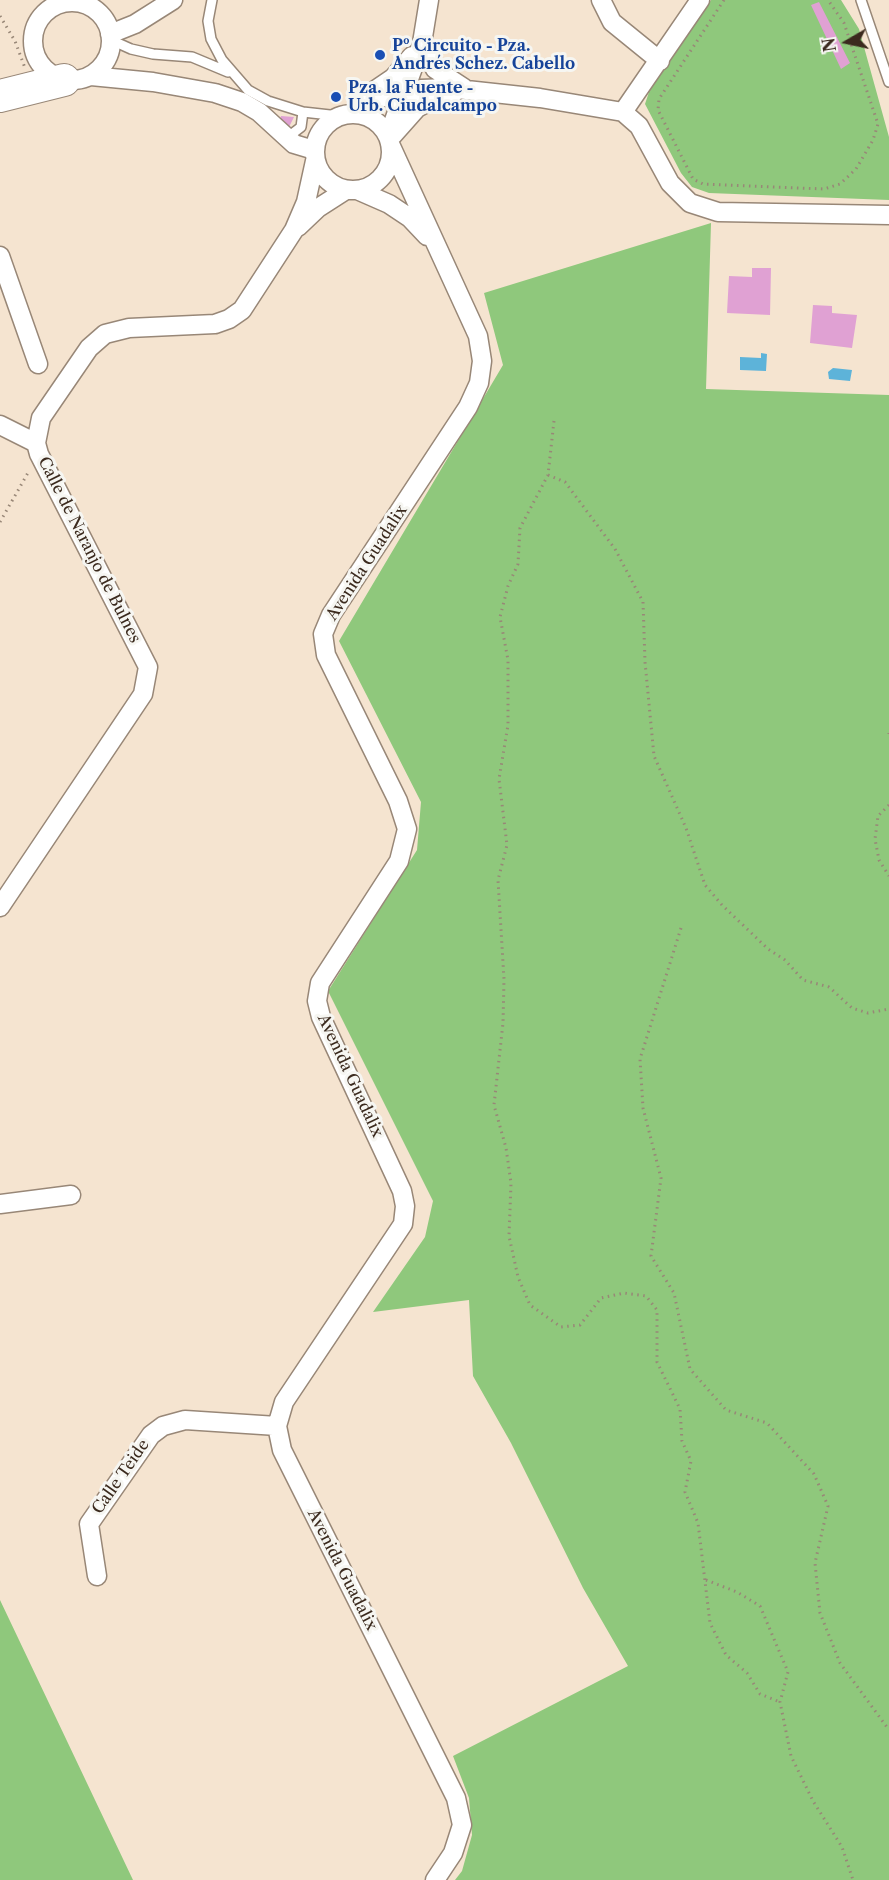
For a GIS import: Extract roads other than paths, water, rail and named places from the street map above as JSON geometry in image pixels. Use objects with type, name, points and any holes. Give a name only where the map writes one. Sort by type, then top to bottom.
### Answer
[{"type":"highway","points":[[0,96],[64,81]]},
{"type":"street","points":[[111,37],[173,0]]},
{"type":"street","points":[[64,81],[106,60],[111,37],[106,21],[96,10],[79,2],[67,2],[39,9],[33,48],[39,62],[49,74],[64,81],[153,82],[215,93],[242,102],[259,112],[294,144],[315,155],[326,180],[352,190],[368,187],[385,173],[391,156],[389,140],[422,43],[429,0]]},
{"type":"street","points":[[601,0],[612,22],[660,61]]},
{"type":"street","points":[[623,112],[700,0]]},
{"type":"street","points":[[422,43],[435,69],[469,91]]},
{"type":"street","points":[[346,115],[393,78],[422,43]]},
{"type":"street","points":[[153,82],[258,120],[288,146],[315,155]]},
{"type":"street","points":[[315,155],[322,129],[372,101],[404,92],[448,88],[540,98],[623,112],[639,126],[670,183],[690,203],[718,212],[889,215]]},
{"type":"street","points":[[389,140],[417,108],[436,98],[469,91]]},
{"type":"street","points":[[346,115],[374,120],[389,140]]},
{"type":"street","name":"Avenida Guadalix","points":[[389,140],[434,244],[478,336],[482,361],[479,383],[468,407],[331,615],[323,634],[326,655],[398,801],[408,829],[399,861],[320,983],[317,1001],[321,1017],[402,1191],[405,1206],[403,1224],[284,1402],[277,1426],[282,1450],[456,1798],[462,1825],[453,1853],[435,1880]]},
{"type":"street","name":"Calle de Naranjo de Bulnes","points":[[0,907],[143,694],[148,667],[38,448],[41,417],[89,348],[105,334],[129,328],[214,324],[229,319],[242,310],[294,230],[306,201],[315,155]]},
{"type":"street","name":"Calle de Naranjo de Bulnes","points":[[294,230],[318,208],[352,190]]},
{"type":"street","name":"Avenida Guadalix","points":[[352,190],[389,204],[410,218],[434,244]]},
{"type":"street","points":[[0,256],[38,363]]},
{"type":"street","points":[[1,425],[41,417]]},
{"type":"street","points":[[1,425],[38,448]]},
{"type":"street","points":[[0,1204],[71,1195]]},
{"type":"street","name":"Calle Teide","points":[[97,1576],[89,1524],[150,1435],[163,1426],[184,1420],[277,1426]]},
{"type":"lane","points":[[212,0],[208,21],[211,39],[222,60],[248,90],[268,101],[303,112],[346,115]]},
{"type":"lane","points":[[861,0],[889,82]]},
{"type":"lane","points":[[111,37],[131,49],[153,54],[192,57],[215,64],[236,76]]},
{"type":"lane","points":[[288,137],[302,128],[303,112]]},
{"type":"water","points":[[761,353],[767,354],[766,371],[740,370],[740,357],[761,358]]},
{"type":"water","points":[[833,368],[852,370],[850,381],[829,379],[828,372]]},
{"type":"place","name":"Pº Circuito - Pza. Andrés Schez. Cabello","points":[[380,55]]},
{"type":"place","name":"Pza. la Fuente - Urb. Ciudalcampo","points":[[336,97]]}]
